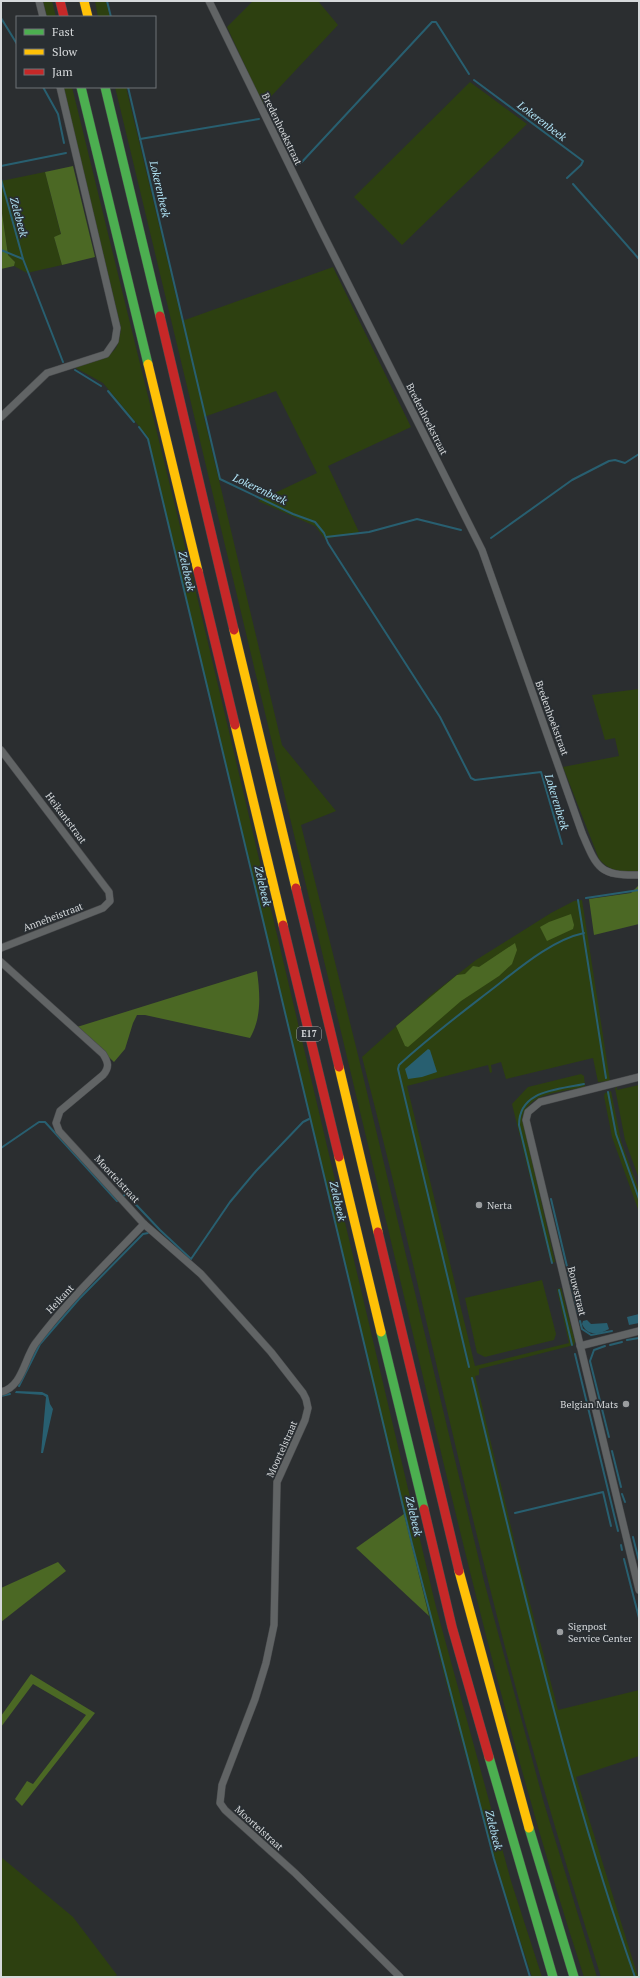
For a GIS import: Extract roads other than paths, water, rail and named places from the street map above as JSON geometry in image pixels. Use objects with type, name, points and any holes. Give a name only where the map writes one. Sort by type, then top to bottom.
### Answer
[{"type":"highway","points":[[60,1],[64,16]]},
{"type":"highway","points":[[84,1],[88,16]]},
{"type":"highway","name":"E17","points":[[81,88],[452,1627],[510,1832],[554,1977]]},
{"type":"highway","name":"E17","points":[[105,88],[469,1614],[528,1826],[574,1977]]},
{"type":"street","points":[[39,1],[43,16]]},
{"type":"street","name":"Bredenhoekstraat","points":[[209,1],[320,228],[482,550],[582,833],[593,860],[602,870],[612,874],[639,875]]},
{"type":"street","points":[[1,417],[47,373],[106,354],[115,341],[117,328],[60,88]]},
{"type":"street","name":"Heikantstraat","points":[[1,750],[109,892],[110,901]]},
{"type":"street","name":"Anneheistraat","points":[[1,948],[103,908],[110,901]]},
{"type":"street","name":"Moortelstraat","points":[[1,962],[106,1058],[108,1066],[107,1070],[60,1111],[56,1123],[59,1132],[144,1224],[201,1274],[303,1393],[308,1408],[305,1420],[277,1482],[276,1591],[274,1625],[270,1650],[255,1699],[222,1785],[220,1803],[225,1810],[295,1874],[400,1977]]},
{"type":"street","name":"Bouwstraat","points":[[639,1077],[540,1102],[528,1112],[527,1129],[639,1587]]},
{"type":"street","name":"Heikant","points":[[1,1392],[6,1391],[16,1382],[32,1348],[48,1327],[144,1224]]},
{"type":"street","points":[[580,1346],[639,1331]]},
{"type":"water","points":[[428,1049],[430,1050],[437,1072],[422,1077],[408,1079],[405,1069]]},
{"type":"water","points":[[639,1314],[639,1323],[629,1325],[627,1317]]},
{"type":"water","points":[[587,1320],[591,1324],[607,1323],[609,1329],[597,1333],[587,1331],[582,1324],[583,1321]]},
{"type":"water","points":[[16,1391],[42,1392],[48,1395],[53,1409],[43,1453],[41,1453],[46,1397],[43,1395],[15,1393]]},
{"type":"waterway","points":[[107,1],[111,16]]},
{"type":"waterway","name":"Zelebeek","points":[[1,18],[16,42]]},
{"type":"waterway","name":"Lokerenbeek","points":[[272,114],[297,164],[300,164],[432,22],[436,22],[469,74]]},
{"type":"waterway","name":"Lokerenbeek","points":[[474,80],[583,161],[581,165],[567,178]]},
{"type":"waterway","name":"Zelebeek","points":[[44,88],[58,114],[64,143]]},
{"type":"waterway","name":"Lokerenbeek","points":[[128,88],[220,479],[293,514],[315,522],[324,533],[328,543],[440,717],[471,778],[475,780],[541,772],[562,844]]},
{"type":"waterway","name":"Lokerenbeek","points":[[140,139],[259,119]]},
{"type":"waterway","name":"Zelebeek","points":[[1,166],[66,153]]},
{"type":"waterway","name":"Zelebeek","points":[[1,179],[23,259]]},
{"type":"waterway","name":"Lokerenbeek","points":[[573,184],[639,259]]},
{"type":"waterway","name":"Zelebeek","points":[[1,250],[23,259],[63,362]]},
{"type":"waterway","name":"Zelebeek","points":[[75,370],[101,386]]},
{"type":"waterway","name":"Zelebeek","points":[[108,391],[134,422]]},
{"type":"waterway","name":"Zelebeek","points":[[139,427],[148,439],[412,1544],[494,1859],[530,1977]]},
{"type":"waterway","points":[[491,538],[572,480],[609,461],[615,460],[625,463],[639,454]]},
{"type":"waterway","points":[[326,537],[369,532],[417,519],[461,530]]},
{"type":"waterway","points":[[586,898],[639,890]]},
{"type":"waterway","name":"Lokerenbeek","points":[[578,900],[606,1078]]},
{"type":"waterway","points":[[469,1367],[398,1069],[399,1065],[444,1026],[535,957],[559,942],[584,933]]},
{"type":"waterway","points":[[552,1263],[519,1125],[521,1113],[525,1105],[532,1098],[552,1090],[584,1084]]},
{"type":"waterway","name":"Lokerenbeek","points":[[608,1092],[616,1134],[639,1199]]},
{"type":"waterway","points":[[1,1148],[39,1122],[45,1122],[117,1201],[126,1194],[160,1230],[191,1259],[230,1202],[256,1171],[303,1122],[309,1119]]},
{"type":"waterway","points":[[551,1199],[578,1313]]},
{"type":"waterway","points":[[19,1386],[40,1344],[79,1299],[143,1234],[148,1233]]},
{"type":"waterway","points":[[559,1290],[572,1345]]},
{"type":"waterway","points":[[580,1321],[582,1329],[591,1335],[612,1331]]},
{"type":"waterway","points":[[627,1340],[639,1338]]},
{"type":"waterway","points":[[610,1345],[622,1342]]},
{"type":"waterway","points":[[605,1346],[594,1350],[590,1361],[609,1437]]},
{"type":"waterway","points":[[575,1354],[618,1531]]},
{"type":"waterway","points":[[472,1378],[527,1604],[566,1755],[610,1904],[635,1977]]},
{"type":"waterway","points":[[1,1396],[10,1394]]},
{"type":"waterway","points":[[612,1451],[621,1487]]},
{"type":"waterway","points":[[515,1513],[603,1492],[611,1526]]},
{"type":"waterway","points":[[622,1494],[625,1502]]},
{"type":"waterway","points":[[633,1537],[639,1561]]},
{"type":"waterway","points":[[621,1545],[622,1550]]},
{"type":"waterway","points":[[624,1559],[639,1618]]},
{"type":"place","name":"Nerta","points":[[479,1205]]},
{"type":"place","name":"Belgian Mats","points":[[626,1404]]},
{"type":"place","name":"Signpost Service Center","points":[[560,1632]]}]
